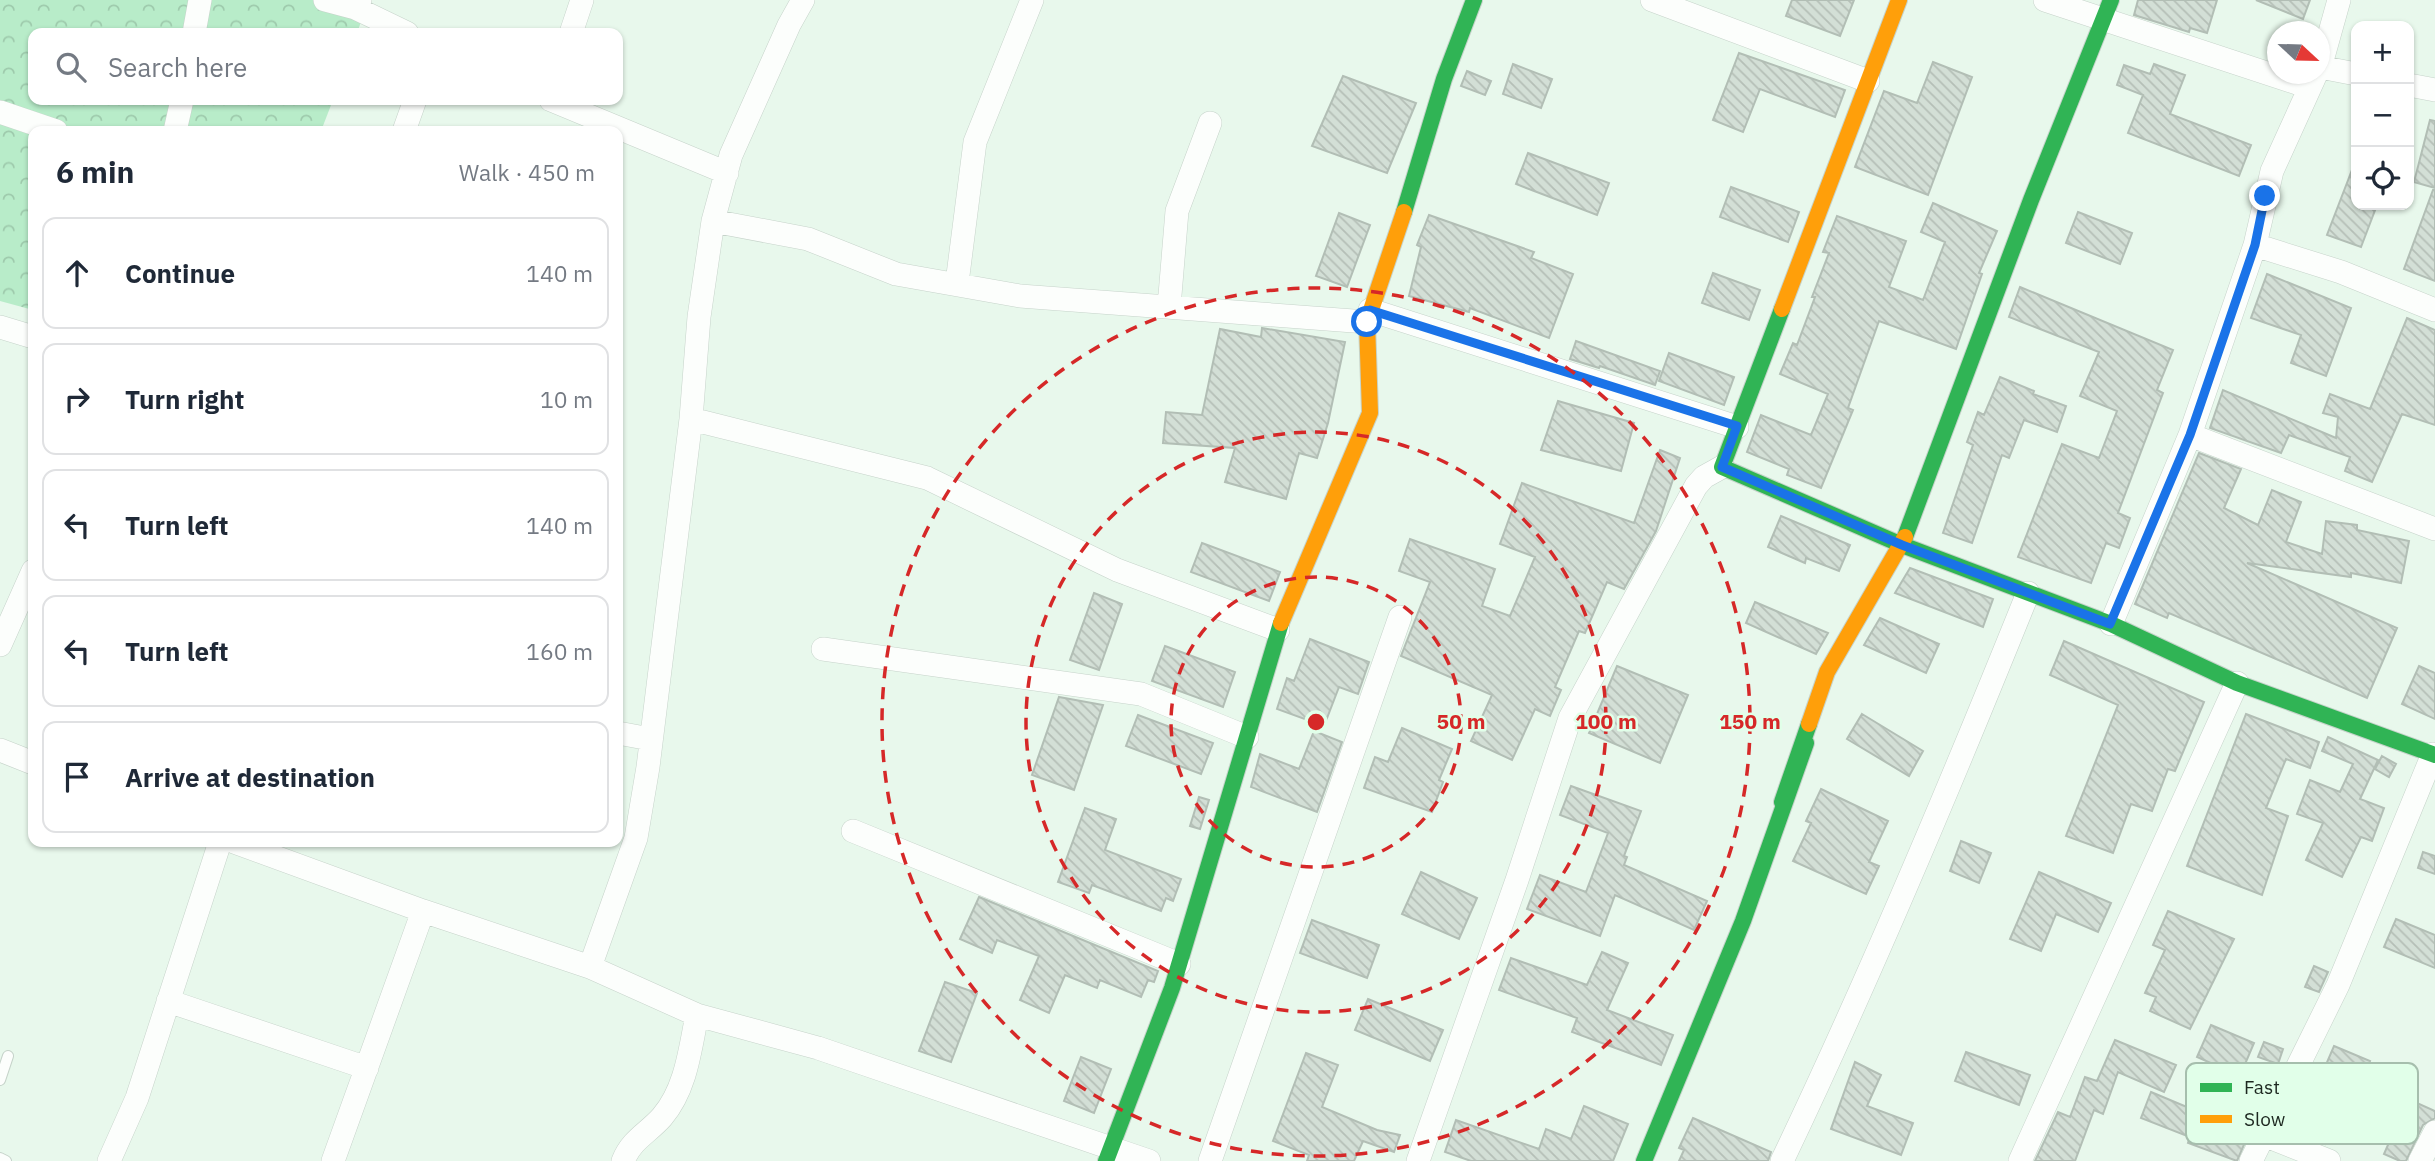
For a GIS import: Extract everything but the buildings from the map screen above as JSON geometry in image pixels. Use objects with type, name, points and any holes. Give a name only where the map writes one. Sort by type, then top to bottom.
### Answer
[{"type":"street","points":[[195,28],[200,0]]},
{"type":"street","points":[[325,0],[357,4],[398,28]]},
{"type":"street","points":[[573,28],[582,0]]},
{"type":"street","points":[[590,967],[636,838],[691,419],[699,317],[713,221],[731,155],[789,25],[803,0]]},
{"type":"street","points":[[957,284],[975,142],[1032,0]]},
{"type":"street","points":[[1109,1154],[1179,964],[1278,630],[1370,412],[1369,316],[1413,184],[1444,79],[1474,0]]},
{"type":"street","points":[[1652,0],[1868,81]]},
{"type":"street","points":[[1418,1161],[1517,880],[1570,718],[1687,500],[1704,477],[1722,467],[1899,0]]},
{"type":"street","points":[[2045,0],[2107,10],[2267,59]]},
{"type":"street","points":[[2330,29],[2339,0]]},
{"type":"street","points":[[1644,1161],[1743,921],[1806,743],[1782,802],[1827,672],[1902,545],[2027,212],[2107,10]]},
{"type":"street","points":[[2330,74],[2351,74]]},
{"type":"street","points":[[2110,624],[2190,435],[2255,245],[2273,171],[2312,84]]},
{"type":"street","points":[[2414,86],[2435,90]]},
{"type":"street","points":[[176,126],[181,105]]},
{"type":"street","points":[[406,126],[413,105]]},
{"type":"street","points":[[563,105],[614,126]]},
{"type":"street","points":[[0,112],[41,126]]},
{"type":"street","points":[[1169,307],[1177,211],[1210,123]]},
{"type":"street","points":[[623,130],[727,173]]},
{"type":"street","points":[[713,221],[808,239],[896,274],[1020,296],[1169,307],[1369,316],[1737,426]]},
{"type":"street","points":[[2255,245],[2341,272],[2435,310]]},
{"type":"street","points":[[0,327],[28,335]]},
{"type":"street","points":[[691,419],[928,478],[1116,570],[1278,630]]},
{"type":"street","points":[[2190,435],[2435,529]]},
{"type":"street","points":[[1722,467],[1902,545],[2110,624],[2237,683],[2434,755],[2338,985],[2300,1063]]},
{"type":"street","points":[[0,645],[28,582]]},
{"type":"street","points":[[1782,1161],[1838,1043],[1947,795],[2028,593]]},
{"type":"street","points":[[1210,1161],[1400,617]]},
{"type":"street","points":[[823,649],[1141,694],[1247,737]]},
{"type":"street","points":[[2020,1161],[2237,683]]},
{"type":"street","points":[[623,734],[650,739]]},
{"type":"street","points":[[0,750],[28,761]]},
{"type":"street","points":[[853,831],[1179,964]]},
{"type":"street","points":[[109,1161],[137,1098],[218,847]]},
{"type":"street","points":[[248,847],[423,911],[590,967],[697,1015],[818,1048],[1109,1154],[1149,1161]]},
{"type":"street","points":[[332,1161],[423,911]]},
{"type":"street","points":[[168,1001],[367,1068]]},
{"type":"street","points":[[623,1161],[638,1136],[662,1118],[676,1095],[687,1069],[697,1015]]},
{"type":"street","points":[[2420,1161],[2435,1132]]},
{"type":"street","points":[[2251,1161],[2260,1144]]},
{"type":"street","points":[[2286,1144],[2329,1161]]},
{"type":"lane","points":[[0,1080],[8,1056]]},
{"type":"lane","points":[[0,1158],[6,1161]]},
{"type":"green space","points":[[0,0],[369,0],[359,28],[28,28],[28,105],[331,105],[323,126],[28,126],[28,309],[0,301]]},
{"type":"traffic: fast","points":[[1404,212],[1444,79],[1474,0]]},
{"type":"traffic: fast","points":[[1905,537],[2031,200],[2111,0]]},
{"type":"traffic: fast","points":[[1782,309],[1722,467],[1902,545],[2111,624],[2237,683],[2435,755]]},
{"type":"traffic: fast","points":[[1106,1161],[1172,988],[1281,623]]},
{"type":"traffic: fast","points":[[1644,1161],[1743,921],[1806,743],[1782,802],[1809,724]]},
{"type":"traffic: slow","points":[[1782,309],[1899,0]]},
{"type":"traffic: slow","points":[[1281,623],[1370,413],[1367,322],[1404,212]]},
{"type":"traffic: slow","points":[[1809,724],[1827,672],[1905,537]]},
{"type":"route","points":[[1367,322],[1370,310],[1737,426],[1722,467],[1902,545],[2110,624],[2190,435],[2255,245],[2265,196]]}]
